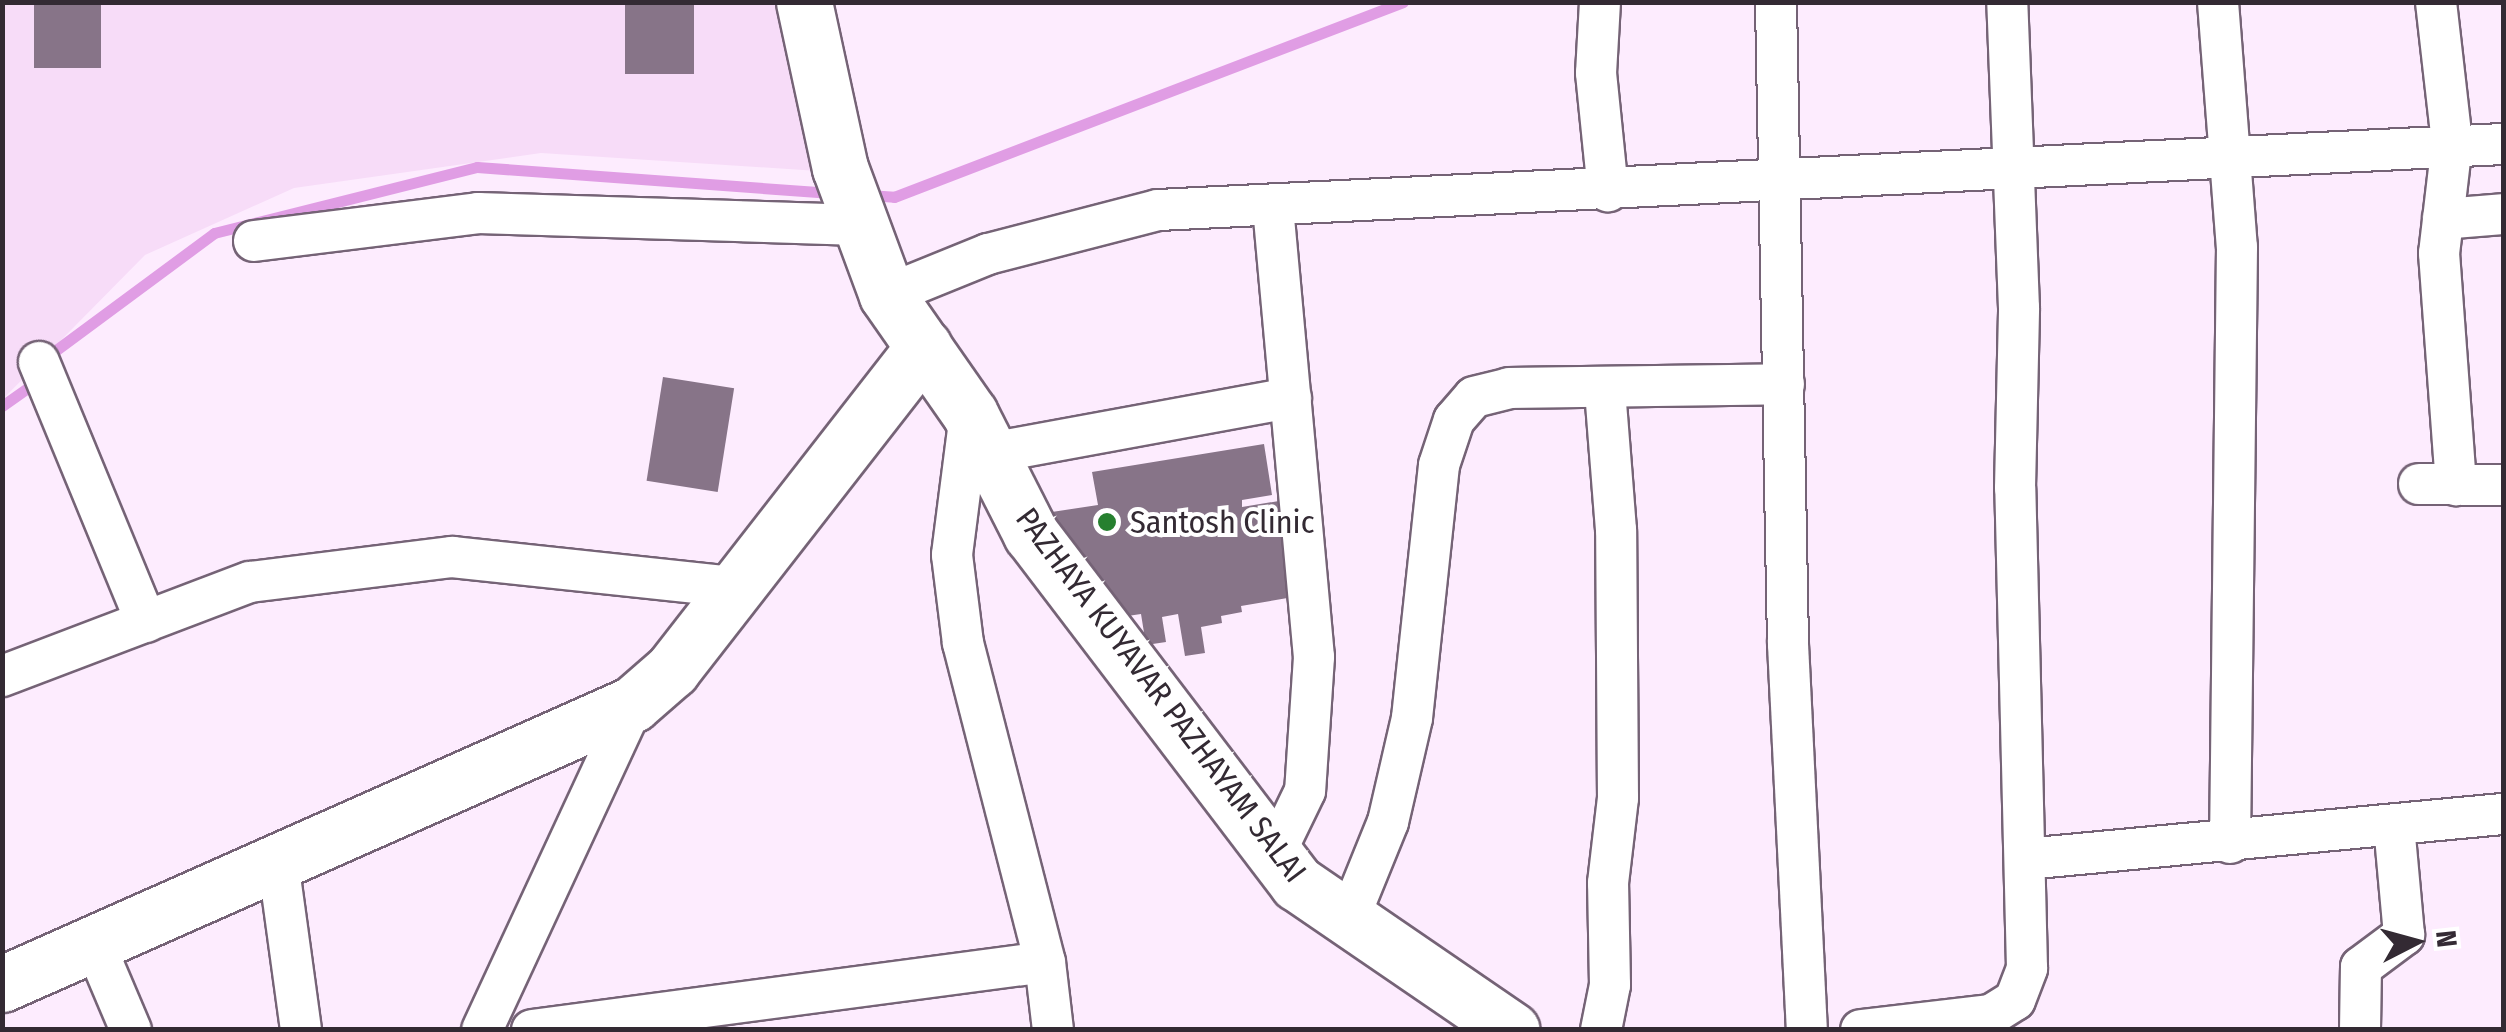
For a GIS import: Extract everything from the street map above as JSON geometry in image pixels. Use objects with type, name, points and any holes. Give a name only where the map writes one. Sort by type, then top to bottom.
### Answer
[{"type":"main road","name":"PAZHAYA KUYAVAR PAZHAYAM SALAI","points":[[804,2],[840,168],[887,295],[980,434],[1031,534],[1297,883],[1512,1030]]},
{"type":"main road","points":[[2,984],[633,704],[672,670],[924,346]]},
{"type":"street","points":[[1600,2],[1596,73],[1608,190]]},
{"type":"street","points":[[1776,2],[1799,966],[1806,1030]]},
{"type":"street","points":[[1860,1030],[1991,1015],[2014,1000],[2027,968],[2015,488],[2020,308],[2010,168],[2007,2]]},
{"type":"street","points":[[2218,2],[2237,247],[2230,842]]},
{"type":"street","points":[[2436,2],[2452,143],[2439,253],[2437,484],[2504,485]]},
{"type":"street","points":[[887,295],[988,254],[1158,210],[1782,181],[2452,143],[2504,144]]},
{"type":"street","points":[[1273,207],[1314,657],[1305,791],[1274,853]]},
{"type":"street","points":[[254,242],[478,213],[859,226]]},
{"type":"street","points":[[2443,219],[2504,214]]},
{"type":"street","points":[[40,362],[146,622]]},
{"type":"street","points":[[1349,918],[1388,822],[1412,718],[1439,465],[1454,420],[1474,397],[1508,388],[1605,390],[1784,384]]},
{"type":"street","points":[[1601,1030],[1610,984],[1608,884],[1618,798],[1616,530],[1605,390]]},
{"type":"street","points":[[1052,1030],[1046,962],[963,643],[952,555],[980,434],[1291,398]]},
{"type":"street","points":[[2,676],[250,582],[452,557],[734,587]]},
{"type":"street","points":[[482,1030],[633,704]]},
{"type":"street","points":[[2026,859],[2504,814]]},
{"type":"street","points":[[2358,1029],[2361,967],[2404,934],[2394,826]]},
{"type":"street","points":[[278,862],[301,1030]]},
{"type":"street","points":[[94,943],[131,1030]]},
{"type":"street","points":[[532,1030],[1046,962]]},
{"type":"shaded area","points":[[3,3],[781,3],[818,171],[541,153],[294,188],[145,255],[3,399]]},
{"type":"building","points":[[34,2],[101,2],[101,68],[34,68]]},
{"type":"building","points":[[625,2],[694,2],[694,74],[625,74]]},
{"type":"building","points":[[663,377],[734,388],[718,492],[647,481]]},
{"type":"building","points":[[1264,444],[1272,495],[1242,500],[1242,507],[1291,499],[1299,596],[1241,606],[1242,612],[1221,616],[1222,623],[1201,627],[1205,653],[1185,656],[1178,614],[1162,617],[1166,642],[1146,645],[1141,614],[1114,618],[1032,515],[1098,505],[1092,472]]},
{"type":"waterway","points":[[868,195],[894,197],[1403,2]]},
{"type":"waterway","points":[[44,359],[214,233],[477,167],[835,193]]},
{"type":"waterway","points":[[2,406],[39,380]]},
{"type":"place","name":"Santosh Clinic","points":[[1107,522]]}]
